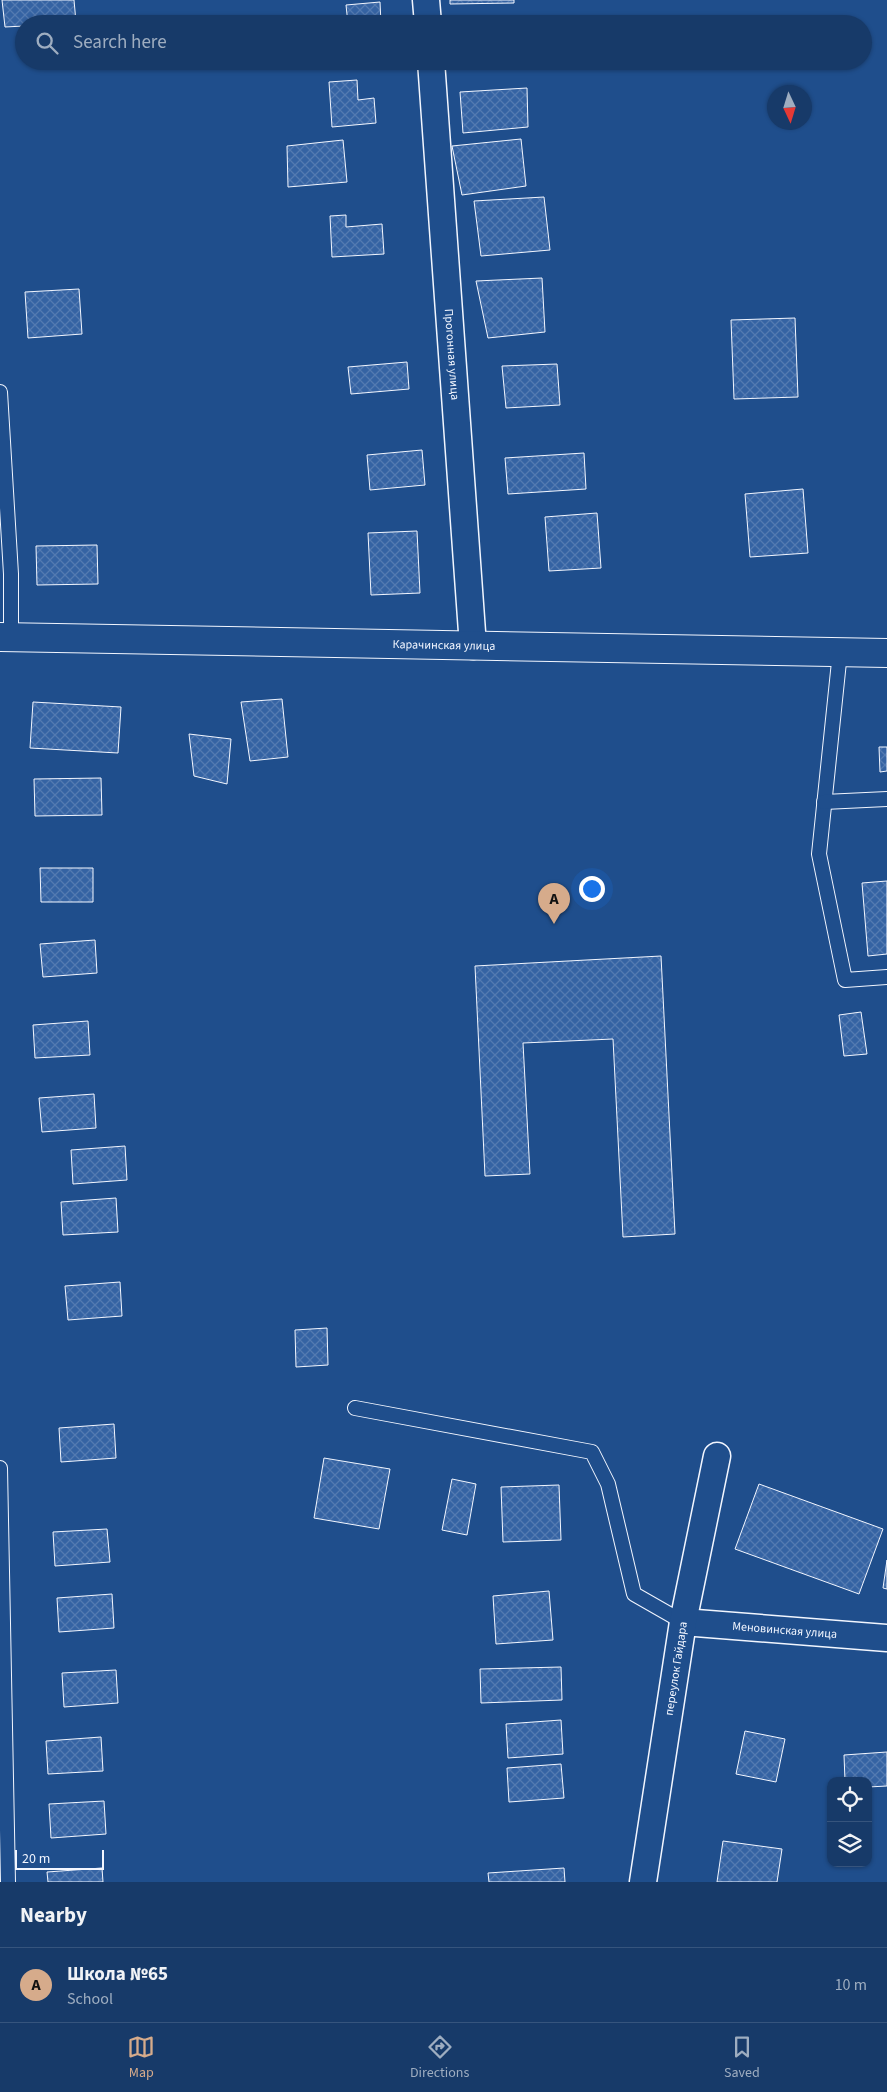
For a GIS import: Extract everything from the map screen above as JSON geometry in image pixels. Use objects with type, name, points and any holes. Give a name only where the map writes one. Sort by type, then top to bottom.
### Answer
[{"type":"street","points":[[426,0],[427,15]]},
{"type":"street","name":"Прогонная улица","points":[[432,70],[473,646]]},
{"type":"street","name":"Карачинская улица","points":[[6,637],[887,653]]},
{"type":"street","name":"переулок Гайдара","points":[[643,1882],[683,1622],[717,1456]]},
{"type":"street","name":"Меновинская улица","points":[[683,1622],[887,1638]]},
{"type":"lane","points":[[0,392],[11,574],[6,637]]},
{"type":"lane","points":[[840,652],[819,854],[845,980],[887,977]]},
{"type":"lane","points":[[824,802],[887,799]]},
{"type":"lane","points":[[355,1408],[592,1452],[608,1484],[634,1594],[683,1622]]},
{"type":"lane","points":[[0,1468],[8,1882]]},
{"type":"building","points":[[2,0],[74,0],[75,15],[15,15],[15,26],[5,27]]},
{"type":"building","points":[[450,0],[514,0],[514,3],[450,4]]},
{"type":"building","points":[[380,2],[381,15],[347,15],[346,5]]},
{"type":"building","points":[[357,80],[358,100],[374,98],[376,123],[332,127],[329,82]]},
{"type":"building","points":[[527,88],[528,127],[463,133],[460,92]]},
{"type":"building","points":[[521,139],[526,186],[462,195],[452,146]]},
{"type":"building","points":[[343,140],[347,182],[288,187],[287,146]]},
{"type":"building","points":[[544,197],[550,250],[481,256],[474,201]]},
{"type":"building","points":[[346,215],[346,227],[382,224],[384,254],[332,257],[330,216]]},
{"type":"building","points":[[542,278],[545,332],[488,338],[476,281]]},
{"type":"building","points":[[79,289],[82,334],[28,338],[25,292]]},
{"type":"building","points":[[795,318],[798,397],[734,399],[731,320]]},
{"type":"building","points":[[407,362],[409,389],[351,394],[348,367]]},
{"type":"building","points":[[557,364],[560,405],[506,408],[502,366]]},
{"type":"building","points":[[422,450],[425,485],[370,490],[367,455]]},
{"type":"building","points":[[584,453],[586,489],[508,494],[505,458]]},
{"type":"building","points":[[803,489],[808,553],[750,557],[745,494]]},
{"type":"building","points":[[597,513],[601,568],[549,571],[545,517]]},
{"type":"building","points":[[417,531],[420,593],[371,595],[368,533]]},
{"type":"building","points":[[97,545],[98,584],[37,585],[36,546]]},
{"type":"building","points":[[282,699],[288,757],[250,761],[241,702]]},
{"type":"building","points":[[33,702],[121,707],[118,753],[30,748]]},
{"type":"building","points":[[189,734],[231,739],[227,784],[194,776]]},
{"type":"building","points":[[879,747],[887,747],[887,771],[880,772]]},
{"type":"building","points":[[101,778],[102,815],[35,816],[34,779]]},
{"type":"building","points":[[40,868],[93,868],[93,902],[41,902]]},
{"type":"building","points":[[887,881],[887,954],[868,956],[862,883]]},
{"type":"building","points":[[95,940],[97,973],[43,977],[40,944]]},
{"type":"building","points":[[661,956],[675,1234],[623,1237],[613,1039],[523,1043],[530,1174],[485,1176],[475,966]]},
{"type":"building","points":[[861,1012],[867,1054],[844,1056],[839,1015]]},
{"type":"building","points":[[88,1021],[90,1055],[35,1058],[33,1025]]},
{"type":"building","points":[[94,1094],[96,1128],[42,1132],[39,1098]]},
{"type":"building","points":[[125,1146],[127,1180],[73,1184],[71,1150]]},
{"type":"building","points":[[116,1198],[118,1232],[63,1235],[61,1202]]},
{"type":"building","points":[[120,1282],[122,1316],[68,1320],[65,1286]]},
{"type":"building","points":[[327,1328],[328,1365],[296,1367],[295,1330]]},
{"type":"building","points":[[114,1424],[116,1458],[61,1462],[59,1428]]},
{"type":"building","points":[[324,1458],[390,1469],[379,1529],[314,1518]]},
{"type":"building","points":[[452,1479],[476,1484],[467,1535],[442,1530]]},
{"type":"building","points":[[759,1484],[883,1529],[859,1594],[735,1549]]},
{"type":"building","points":[[559,1485],[561,1540],[503,1542],[501,1487]]},
{"type":"building","points":[[107,1529],[110,1562],[55,1566],[53,1532]]},
{"type":"building","points":[[887,1560],[887,1589],[883,1588]]},
{"type":"building","points":[[549,1591],[553,1640],[496,1644],[493,1596]]},
{"type":"building","points":[[112,1594],[114,1628],[59,1632],[57,1598]]},
{"type":"building","points":[[561,1667],[562,1700],[481,1703],[480,1669]]},
{"type":"building","points":[[116,1670],[118,1703],[64,1707],[62,1673]]},
{"type":"building","points":[[561,1720],[563,1754],[508,1758],[506,1724]]},
{"type":"building","points":[[745,1731],[785,1739],[776,1782],[736,1774]]},
{"type":"building","points":[[101,1737],[103,1771],[48,1774],[46,1741]]},
{"type":"building","points":[[887,1752],[887,1786],[872,1787],[872,1777],[845,1777],[844,1755]]},
{"type":"building","points":[[561,1764],[564,1798],[509,1802],[507,1768]]},
{"type":"building","points":[[104,1801],[106,1834],[51,1838],[49,1804]]},
{"type":"building","points":[[723,1841],[782,1849],[777,1882],[717,1882]]},
{"type":"building","points":[[102,1868],[103,1882],[48,1882],[47,1872]]},
{"type":"building","points":[[564,1868],[565,1882],[489,1882],[488,1873]]},
{"type":"place","name":"Школа №65","points":[[554,924]]}]
